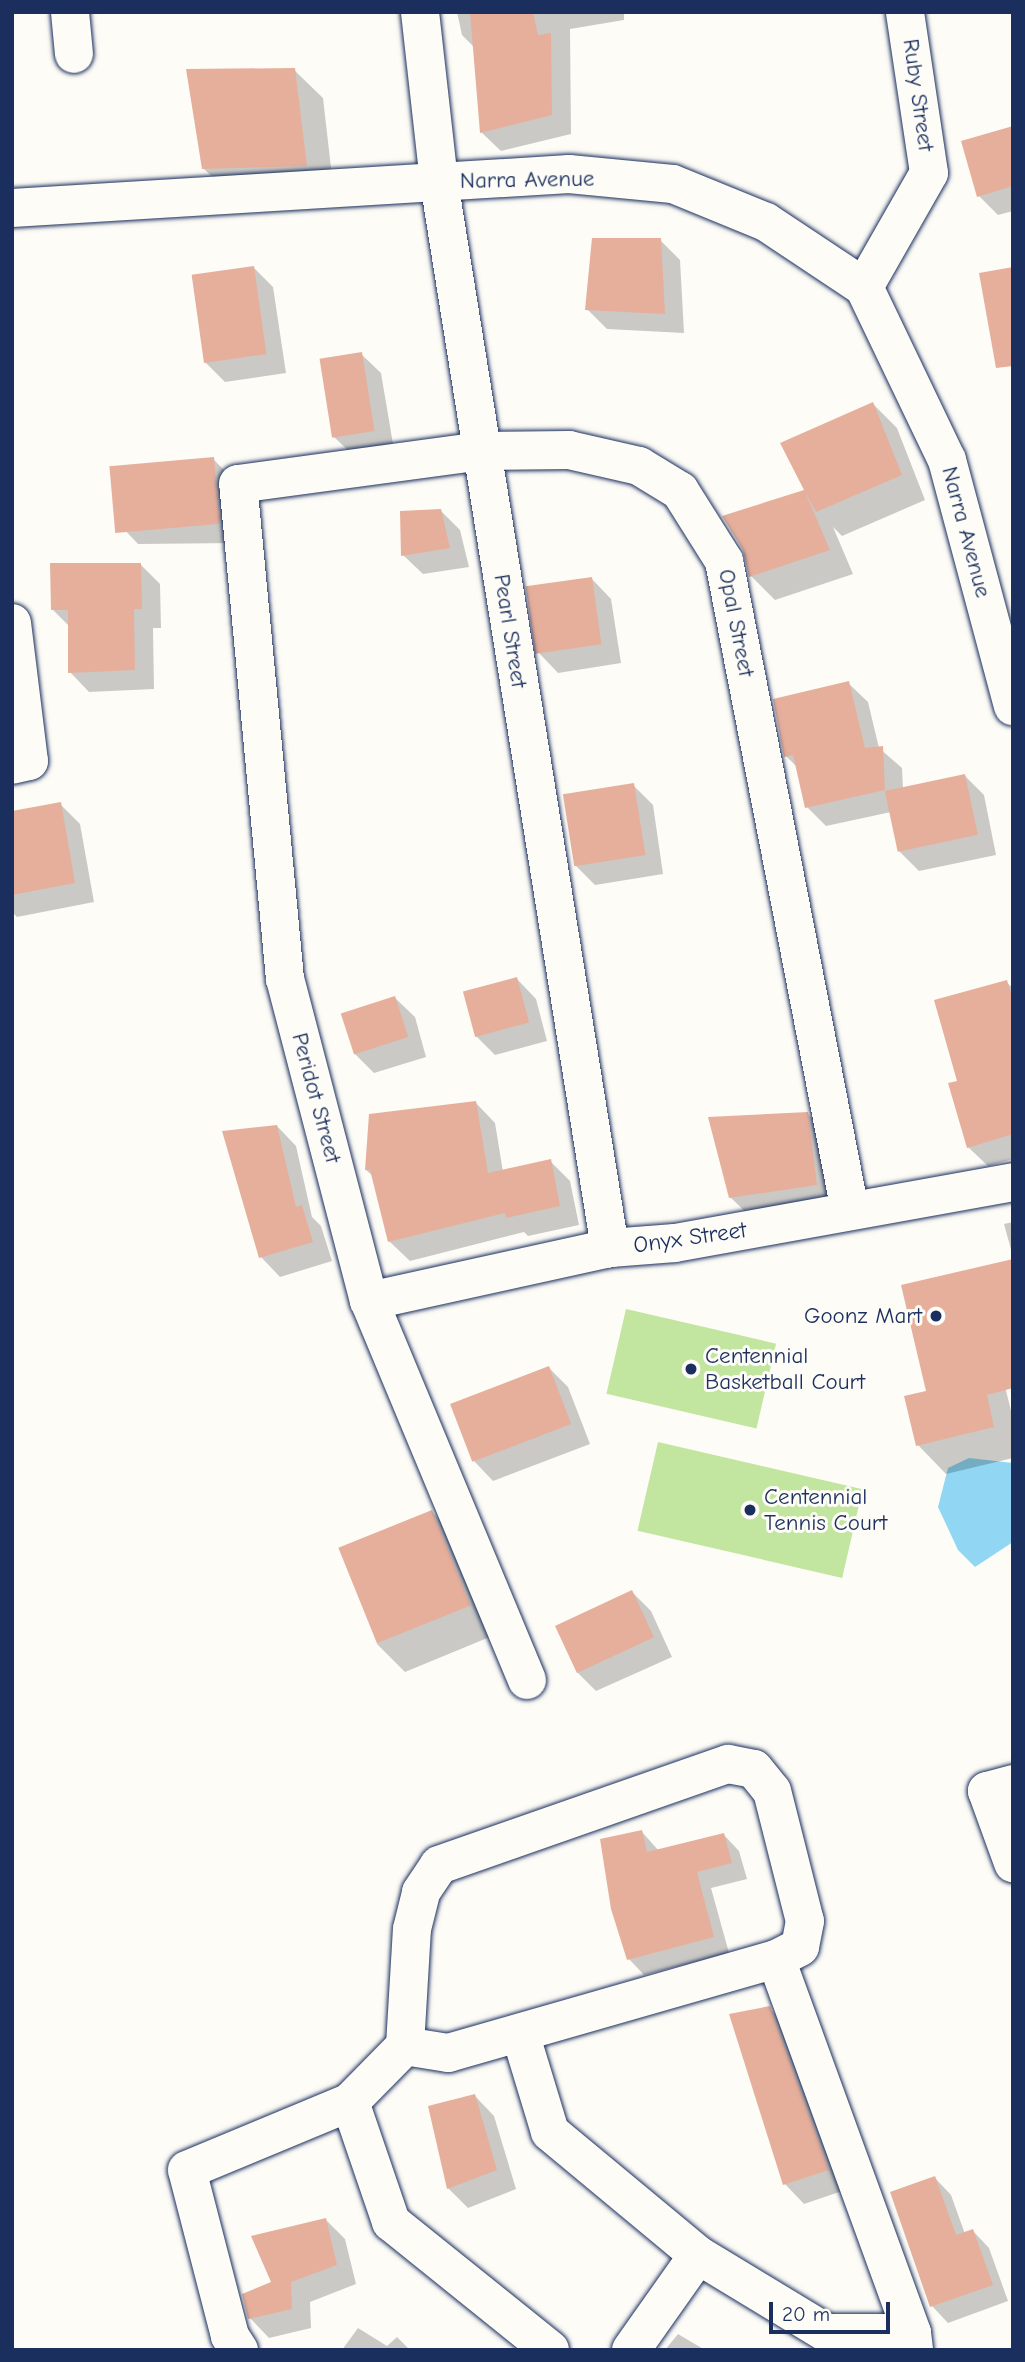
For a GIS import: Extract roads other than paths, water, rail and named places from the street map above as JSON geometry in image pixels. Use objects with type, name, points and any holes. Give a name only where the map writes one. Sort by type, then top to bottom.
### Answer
[{"type":"street","points":[[70,12],[74,54]]},
{"type":"street","name":"Pearl Street","points":[[420,12],[439,182],[610,1248]]},
{"type":"street","name":"Ruby Street","points":[[864,287],[929,173],[905,12]]},
{"type":"street","name":"Narra Avenue","points":[[12,208],[569,174],[673,184],[766,222],[864,287],[947,460],[1013,706]]},
{"type":"street","name":"Opal Street","points":[[238,484],[481,451],[569,450],[639,466],[680,491],[724,561],[850,1212]]},
{"type":"street","name":"Peridot Street","points":[[238,484],[285,979],[369,1301],[527,1680]]},
{"type":"street","points":[[12,623],[21,763]]},
{"type":"street","name":"Onyx Street","points":[[369,1301],[610,1248],[676,1243],[1013,1182]]},
{"type":"street","points":[[239,2350],[230,2336],[187,2170],[350,2102],[405,2046],[412,1930],[421,1892],[439,1865],[727,1764],[754,1769],[772,1791],[805,1921],[800,1947],[776,1959],[448,2053],[405,2046]]},
{"type":"street","points":[[1013,1784],[987,1791],[1013,1863]]},
{"type":"street","points":[[520,2034],[550,2132],[698,2255],[827,2333],[913,2342],[776,1959]]},
{"type":"street","points":[[350,2102],[391,2222],[550,2350]]},
{"type":"street","points":[[631,2350],[698,2255]]},
{"type":"water","points":[[969,1458],[1013,1463],[1013,1542],[975,1567],[958,1550],[938,1507],[948,1468]]},
{"type":"place","name":"Goonz Mart","points":[[936,1316]]},
{"type":"place","name":"Centennial Basketball Court","points":[[691,1369]]},
{"type":"place","name":"Centennial Tennis Court","points":[[750,1510]]}]
